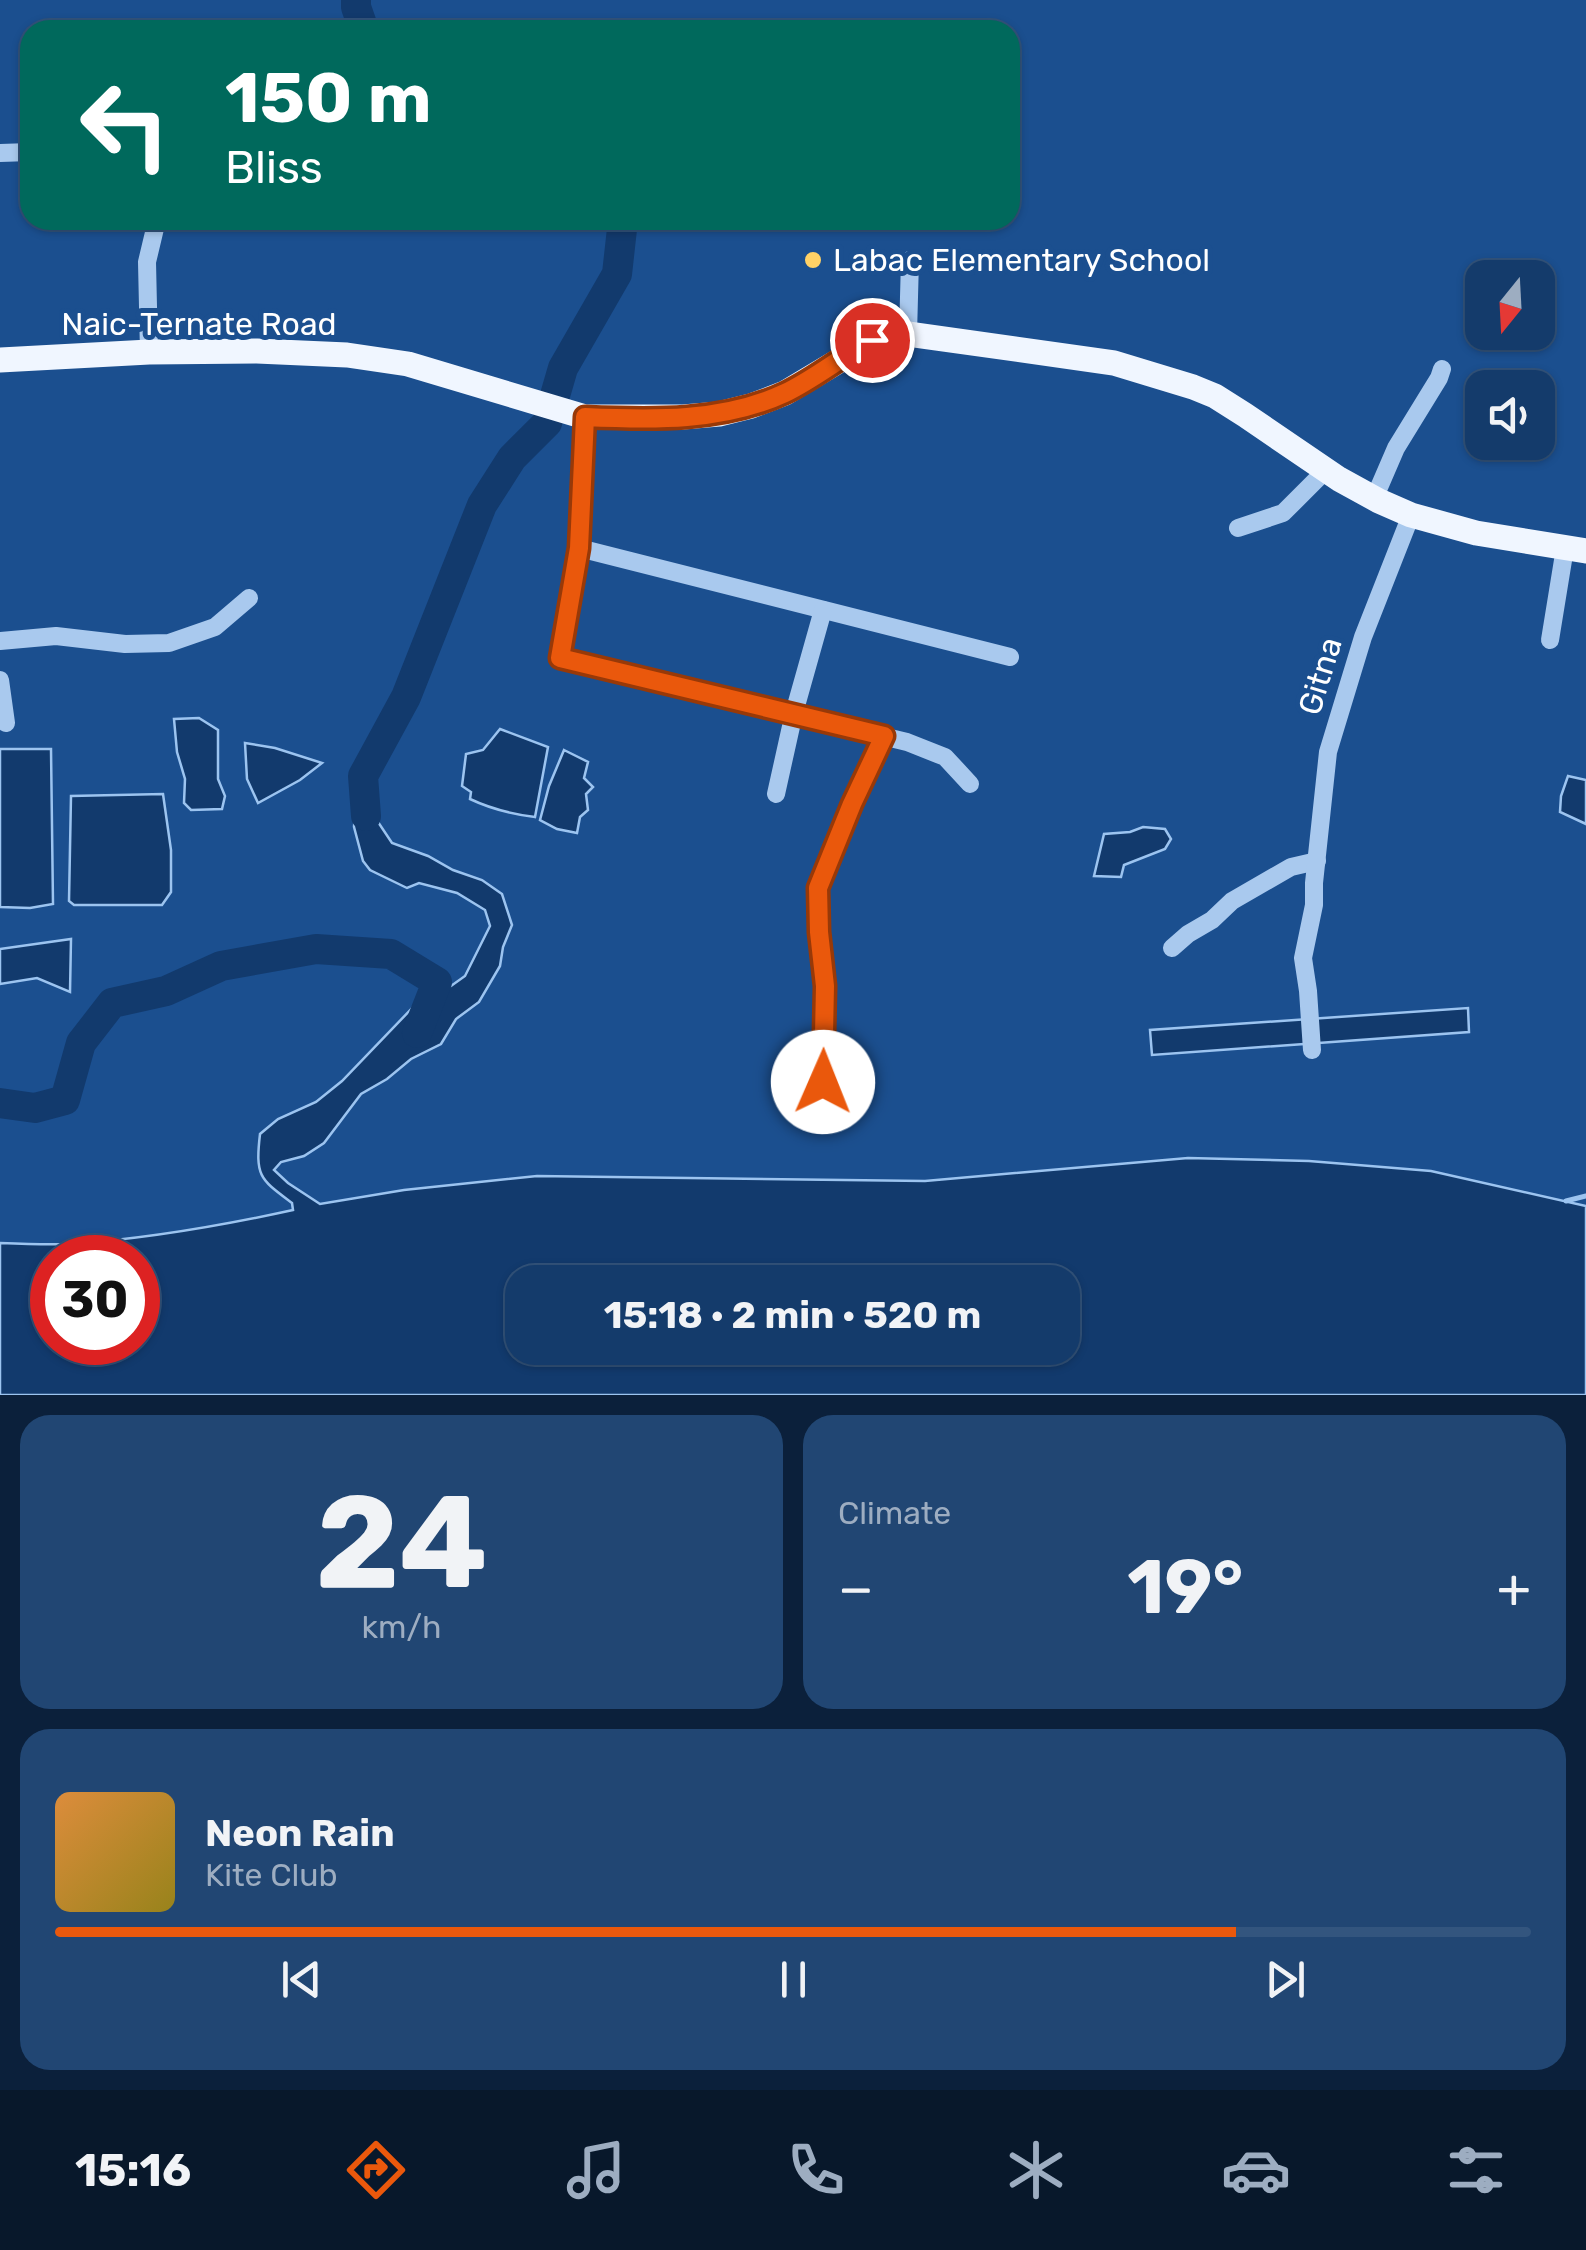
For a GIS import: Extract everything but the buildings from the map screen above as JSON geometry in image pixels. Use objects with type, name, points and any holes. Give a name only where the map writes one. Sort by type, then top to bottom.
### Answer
[{"type":"main road","name":"Naic-Ternate Road","points":[[0,360],[149,352],[257,351],[362,356],[408,364],[585,417],[682,417],[751,406],[785,393],[872,340],[908,334],[1114,363],[1193,387],[1215,396],[1374,499],[1410,515],[1575,550]]},
{"type":"street","points":[[149,352],[146,262],[154,230]]},
{"type":"street","points":[[908,334],[910,260]]},
{"type":"street","points":[[1374,499],[1396,448],[1442,369]]},
{"type":"street","points":[[585,417],[579,548],[560,658],[884,736],[944,756],[970,784]]},
{"type":"street","points":[[1238,528],[1290,508],[1326,470]]},
{"type":"street","name":"Gitna","points":[[1312,1050],[1303,958],[1314,905],[1328,752],[1363,638],[1410,515]]},
{"type":"street","points":[[579,548],[1010,657]]},
{"type":"street","points":[[1550,640],[1575,550]]},
{"type":"street","points":[[0,641],[56,636],[125,644],[169,643],[215,626],[249,598]]},
{"type":"street","points":[[776,794],[823,610]]},
{"type":"street","points":[[0,680],[6,723]]},
{"type":"street","points":[[823,1082],[825,986],[818,888],[884,736]]},
{"type":"street","points":[[1172,948],[1232,901],[1290,867],[1317,862]]},
{"type":"water","points":[[199,718],[218,730],[218,779],[225,796],[222,809],[191,810],[184,803],[185,779],[174,719]]},
{"type":"water","points":[[500,729],[548,747],[535,817],[478,803],[470,799],[471,792],[462,786],[466,754],[483,750]]},
{"type":"water","points":[[245,743],[322,763],[258,803],[247,779]]},
{"type":"water","points":[[0,749],[51,749],[53,904],[0,907]]},
{"type":"water","points":[[564,750],[588,762],[584,778],[593,787],[586,794],[588,810],[580,817],[577,833],[540,820]]},
{"type":"water","points":[[363,776],[376,819],[392,843],[482,880],[502,894],[512,925],[500,966],[479,1002],[456,1019],[441,1044],[411,1059],[361,1094],[324,1143],[304,1156],[281,1162],[274,1170],[320,1204],[404,1190],[537,1176],[925,1181],[1188,1158],[1309,1161],[1431,1171],[1586,1206],[1586,1395],[0,1395],[0,1243],[30,1244],[30,1365],[160,1365],[160,1235],[152,1235],[293,1210],[292,1203],[262,1176],[258,1160],[260,1134],[278,1119],[316,1102],[342,1081],[417,1003],[465,976],[490,926],[485,910],[457,893],[419,883],[407,888],[370,870],[363,861],[354,827],[356,797]]},
{"type":"water","points":[[1568,776],[1586,780],[1586,824],[1560,812]]},
{"type":"water","points":[[163,794],[171,850],[171,892],[162,905],[74,905],[69,901],[71,796]]},
{"type":"water","points":[[1143,827],[1165,829],[1171,839],[1165,849],[1124,865],[1121,877],[1094,876],[1104,834]]},
{"type":"water","points":[[71,939],[70,992],[37,978],[0,984],[0,949]]},
{"type":"water","points":[[1468,1008],[1469,1032],[1152,1055],[1150,1030]]},
{"type":"waterway","points":[[356,0],[361,20]]},
{"type":"waterway","points":[[366,816],[363,776],[406,697],[482,505],[512,458],[547,423],[563,368],[617,274],[622,230]]},
{"type":"waterway","points":[[0,1103],[35,1108],[65,1100],[81,1043],[112,1003],[166,991],[221,966],[316,949],[391,954],[437,982],[417,1033]]},
{"type":"waterway","points":[[1566,1201],[1586,1196]]},
{"type":"place","name":"Labac Elementary School","points":[[813,260]]},
{"type":"route","points":[[823,1082],[825,986],[818,888],[884,736],[560,658],[579,548],[585,417],[682,417],[751,406],[785,393],[872,340]]}]
